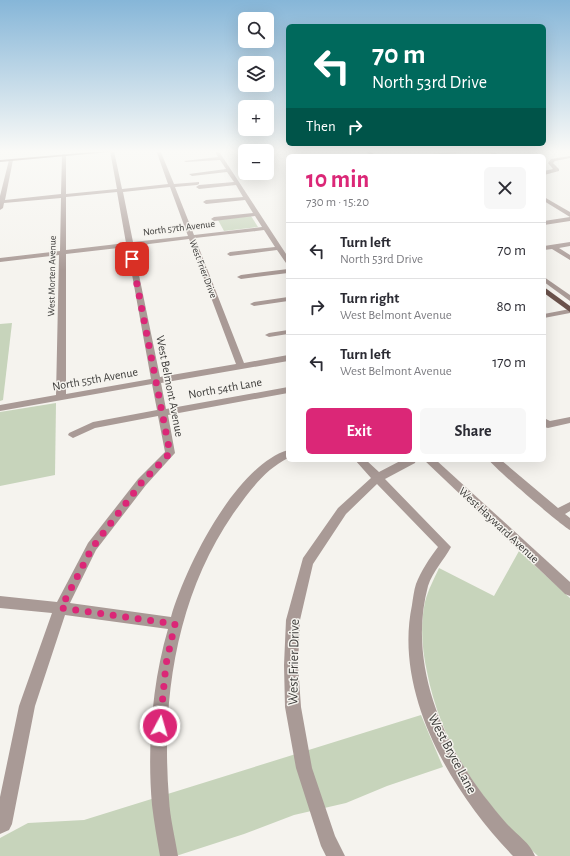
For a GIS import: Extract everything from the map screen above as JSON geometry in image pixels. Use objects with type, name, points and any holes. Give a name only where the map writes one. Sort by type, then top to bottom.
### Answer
[{"type":"main road","points":[[546,291],[570,311]]},
{"type":"street","points":[[4,190],[0,204],[120,190]]},
{"type":"street","name":"West Morten Avenue","points":[[61,397],[63,190]]},
{"type":"street","name":"West Belmont Avenue","points":[[1,824],[27,706],[61,608],[92,548],[142,482],[170,453],[129,244],[120,190]]},
{"type":"street","name":"West Frier Drive","points":[[173,190],[241,366]]},
{"type":"street","points":[[242,190],[286,259]]},
{"type":"street","points":[[206,202],[247,198]]},
{"type":"street","points":[[546,200],[570,215]]},
{"type":"street","points":[[214,219],[257,214]]},
{"type":"street","points":[[546,223],[570,219]]},
{"type":"street","name":"North 57th Avenue","points":[[0,260],[266,228]]},
{"type":"street","points":[[546,248],[570,244]]},
{"type":"street","points":[[554,247],[570,258]]},
{"type":"street","points":[[230,254],[279,248]]},
{"type":"street","points":[[241,277],[286,271]]},
{"type":"street","points":[[546,281],[570,299]]},
{"type":"street","points":[[254,304],[286,299]]},
{"type":"street","points":[[546,316],[570,311]]},
{"type":"street","points":[[269,335],[286,332]]},
{"type":"street","name":"North 55th Avenue","points":[[0,408],[286,358]]},
{"type":"street","name":"North 54th Lane","points":[[73,435],[93,426],[286,390]]},
{"type":"street","points":[[546,423],[570,420]]},
{"type":"street","points":[[169,856],[160,791],[160,726],[166,664],[175,624],[205,546],[226,513],[261,471],[277,458],[286,455]]},
{"type":"street","name":"West Bryce Lane","points":[[362,462],[445,547],[434,562],[422,586],[417,610],[415,638],[424,700],[435,728],[480,807],[511,842],[526,856]]},
{"type":"street","name":"West Frier Drive","points":[[336,856],[327,840],[304,768],[293,707],[291,665],[293,620],[308,562],[342,511],[377,478],[407,462]]},
{"type":"street","name":"West Hayward Avenue","points":[[431,462],[570,590]]},
{"type":"street","points":[[496,462],[570,525]]},
{"type":"street","points":[[556,514],[570,506]]},
{"type":"street","points":[[0,602],[61,608],[175,624]]},
{"type":"green space","points":[[251,216],[258,227],[224,231],[218,220]]},
{"type":"green space","points":[[12,323],[3,400],[0,401],[0,324]]},
{"type":"green space","points":[[56,403],[55,475],[0,486],[0,412]]},
{"type":"green space","points":[[519,551],[570,598],[570,856],[538,856],[518,837],[483,795],[454,749],[443,725],[434,699],[425,663],[422,637],[423,611],[428,593],[439,568],[494,596]]},
{"type":"green space","points":[[421,715],[443,767],[387,786],[346,803],[294,815],[244,834],[176,856],[0,856],[0,838],[28,823],[84,820]]},
{"type":"route","points":[[132,259],[170,453],[142,482],[92,548],[61,608],[175,624],[166,664],[160,726]]}]
